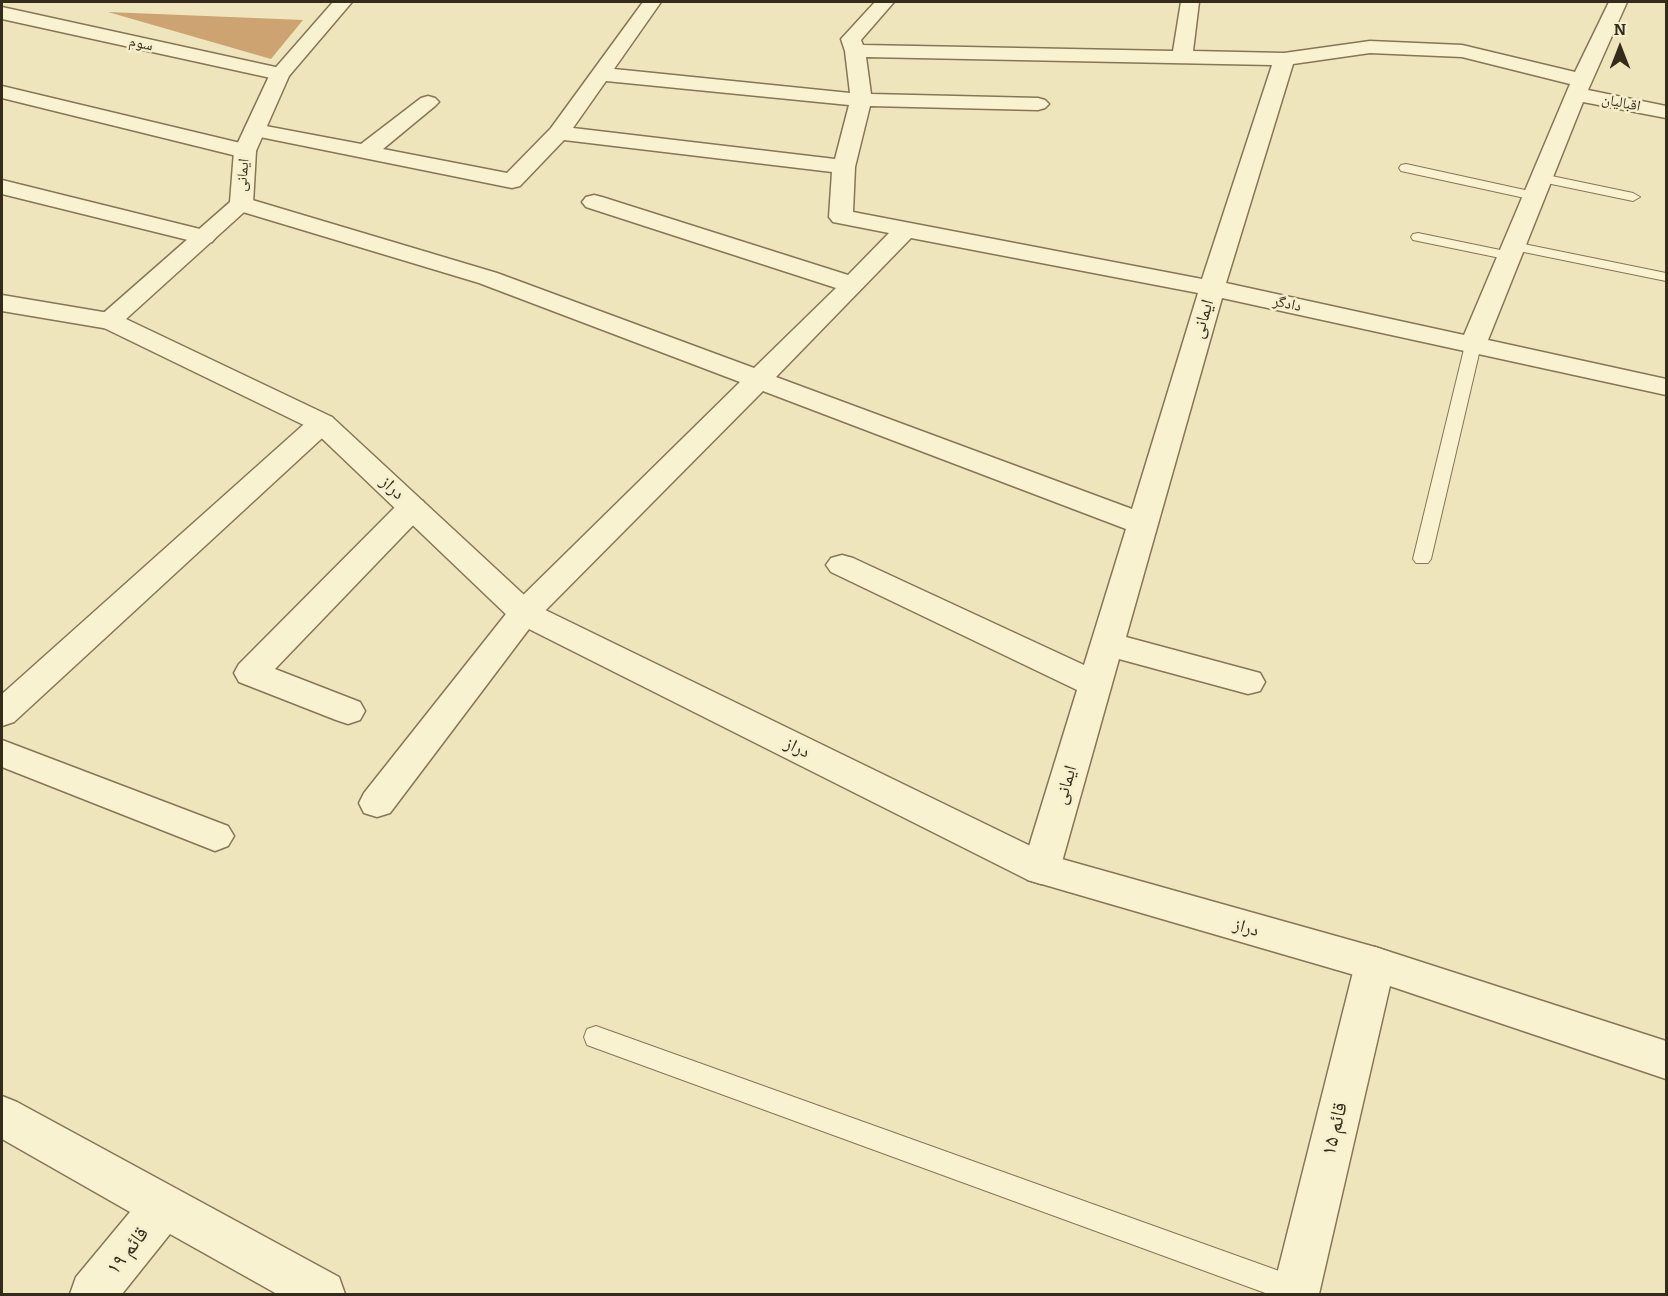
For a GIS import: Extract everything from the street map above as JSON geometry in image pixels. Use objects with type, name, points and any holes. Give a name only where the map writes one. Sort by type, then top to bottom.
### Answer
[{"type":"street","name":"ایمانی","points":[[109,321],[241,204],[250,140],[280,74],[343,2]]},
{"type":"street","points":[[2,92],[250,140],[365,152],[512,181],[559,133],[652,2]]},
{"type":"street","points":[[559,133],[844,167],[861,100],[855,51],[851,39],[885,2]]},
{"type":"street","points":[[1182,57],[1190,2]]},
{"type":"street","points":[[1473,345],[1578,87],[1618,2]]},
{"type":"street","name":"سوم","points":[[2,13],[280,74]]},
{"type":"street","points":[[855,51],[1284,59],[1370,47],[1462,51],[1578,87]]},
{"type":"street","name":"ایمانی","points":[[1041,869],[1212,288],[1284,59]]},
{"type":"street","points":[[601,74],[861,100],[1038,104]]},
{"type":"street","name":"اقبالیان","points":[[1578,87],[1666,112]]},
{"type":"street","points":[[365,152],[428,102]]},
{"type":"street","name":"دادگر","points":[[844,167],[841,217],[1212,288],[1666,387]]},
{"type":"street","points":[[2,187],[204,237]]},
{"type":"street","points":[[594,202],[853,285]]},
{"type":"street","points":[[241,204],[488,278],[1143,524]]},
{"type":"street","points":[[377,803],[524,613],[853,285],[906,229]]},
{"type":"street","name":"دراز","points":[[2,303],[109,321],[322,423],[524,613],[1041,869],[1375,964],[1666,1060]]},
{"type":"street","points":[[2,713],[322,423]]},
{"type":"street","points":[[348,711],[251,673],[412,508]]},
{"type":"street","points":[[842,565],[1095,684]]},
{"type":"street","points":[[1107,645],[1248,682]]},
{"type":"street","points":[[2,753],[215,836]]},
{"type":"street","name":"قائم ۱۵","points":[[1295,1293],[1375,964]]},
{"type":"street","points":[[2,1116],[322,1294]]},
{"type":"street","name":"قائم ۱۹","points":[[93,1294],[163,1207]]},
{"type":"lane","points":[[1406,168],[1538,187],[1633,196]]},
{"type":"lane","points":[[1418,237],[1666,277]]},
{"type":"lane","points":[[1422,559],[1473,345]]},
{"type":"lane","points":[[596,1037],[1295,1293]]},
{"type":"building","points":[[108,12],[303,20],[271,59]]}]
